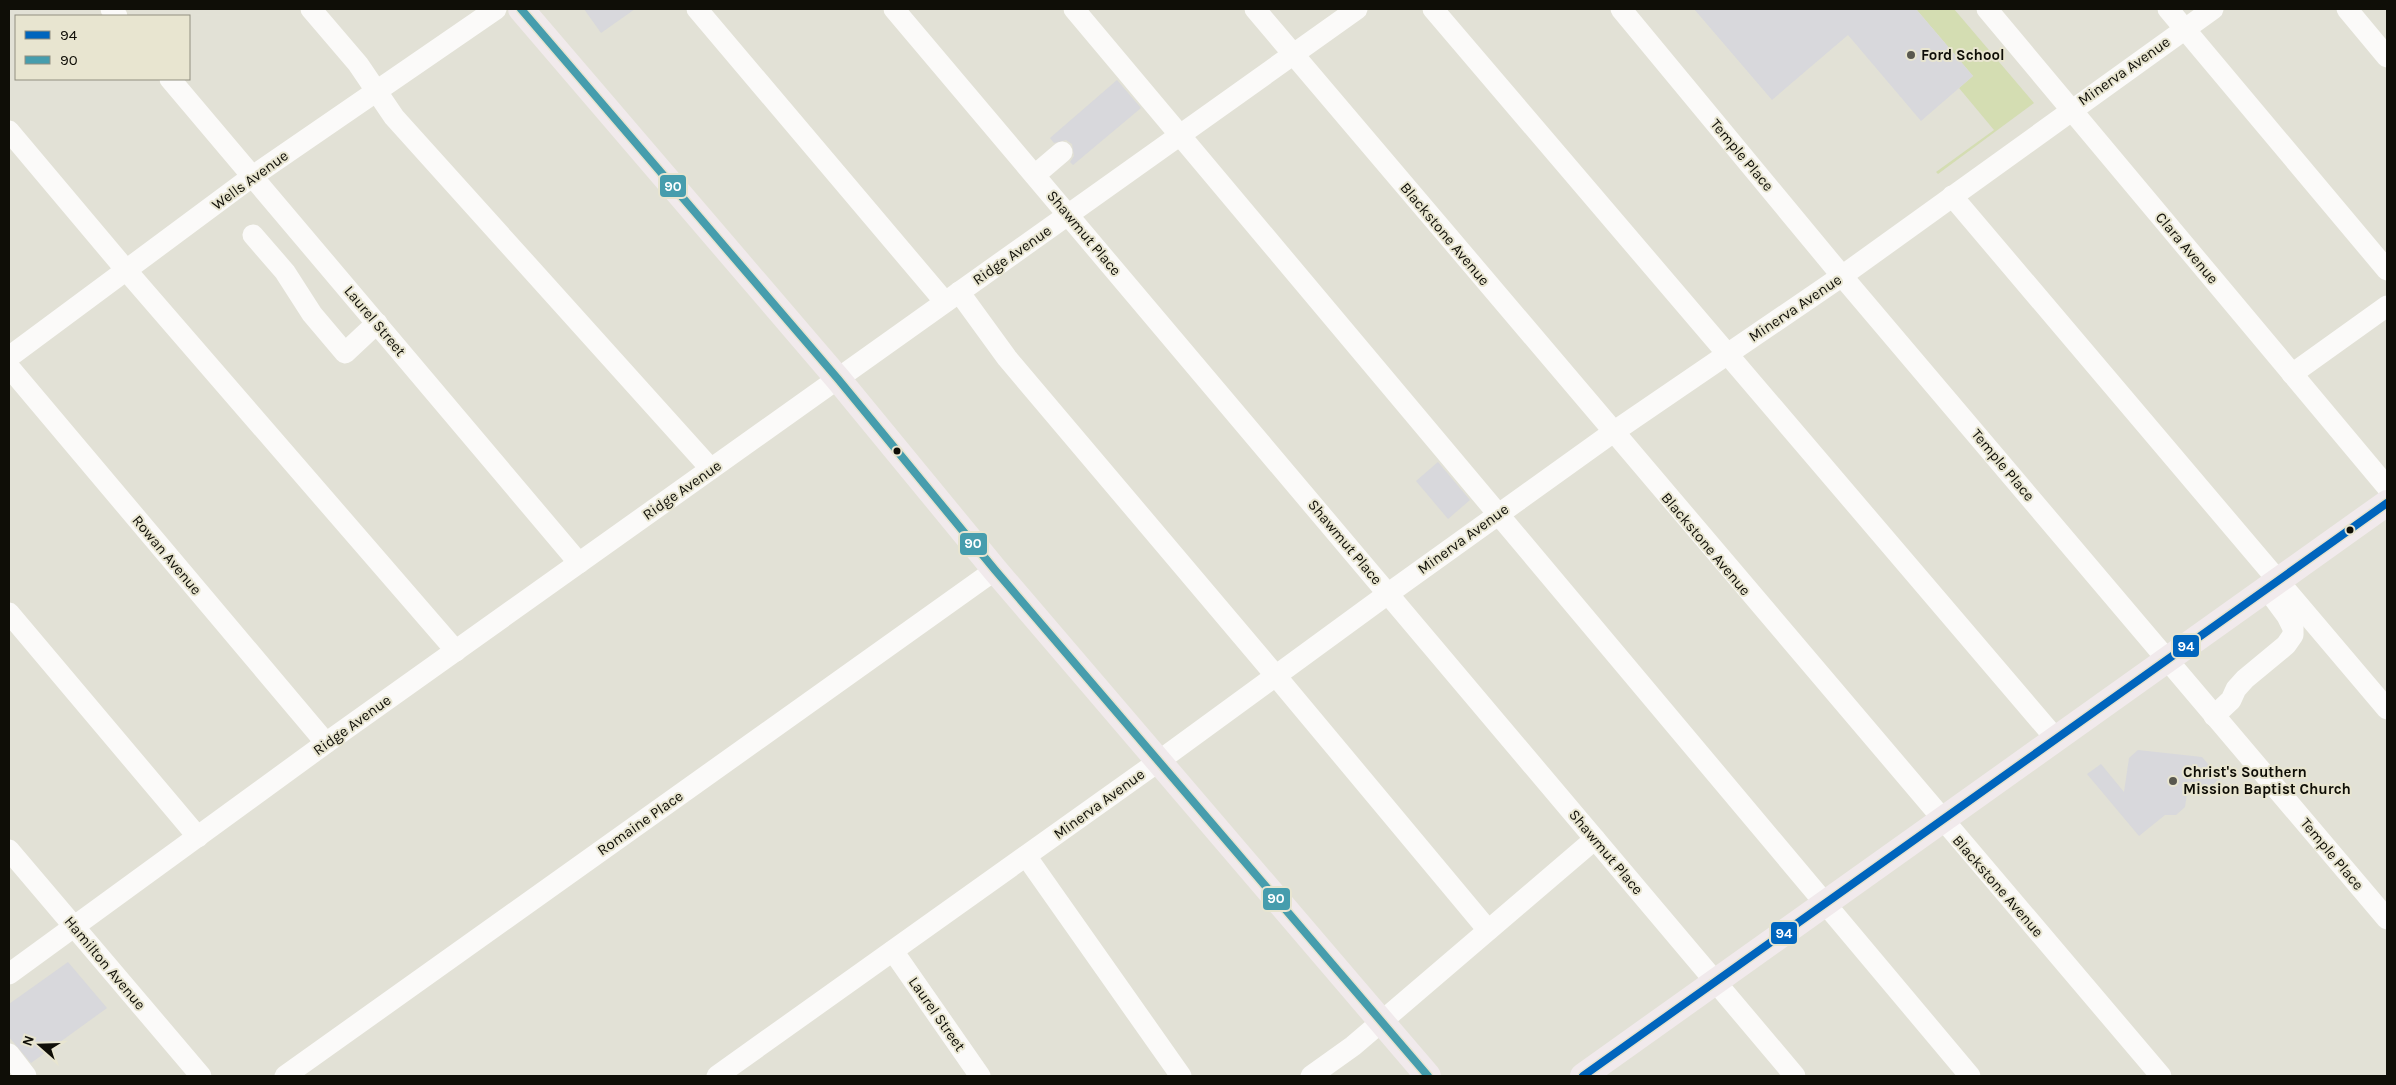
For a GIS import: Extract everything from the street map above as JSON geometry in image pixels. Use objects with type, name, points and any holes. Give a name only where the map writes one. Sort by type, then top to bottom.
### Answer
[{"type":"main road","points":[[521,9],[838,379],[995,570],[1428,1076]]},
{"type":"main road","points":[[1583,1076],[2387,503]]},
{"type":"street","points":[[311,9],[358,64],[394,117],[711,469]]},
{"type":"street","name":"Wells Avenue","points":[[9,357],[253,176],[496,9]]},
{"type":"street","points":[[697,9],[1006,358],[1276,676],[1488,930]]},
{"type":"street","name":"Shawmut Place","points":[[894,9],[1795,1076]]},
{"type":"street","points":[[1074,9],[1500,513],[1824,905],[1970,1076]]},
{"type":"street","name":"Blackstone Avenue","points":[[1255,9],[1942,821],[2161,1076]]},
{"type":"street","name":"Ridge Avenue","points":[[9,974],[326,743],[1357,9]]},
{"type":"street","points":[[1434,9],[2056,739]]},
{"type":"street","name":"Temple Place","points":[[1621,9],[1842,276],[2387,919]]},
{"type":"street","name":"Clara Avenue","points":[[1987,9],[2072,108],[2387,486]]},
{"type":"street","points":[[2168,9],[2387,270]]},
{"type":"street","name":"Minerva Avenue","points":[[718,1076],[1159,761],[1612,432],[1842,276],[2072,108],[2213,9]]},
{"type":"street","points":[[2347,9],[2387,57]]},
{"type":"street","name":"Laurel Street","points":[[171,80],[579,563]]},
{"type":"street","points":[[9,131],[126,270],[456,651]]},
{"type":"street","points":[[1035,175],[1062,152]]},
{"type":"street","points":[[1952,196],[2272,585],[2387,709]]},
{"type":"street","points":[[253,235],[285,272],[312,314],[345,353],[377,323]]},
{"type":"street","points":[[2292,374],[2387,306]]},
{"type":"street","name":"Rowan Avenue","points":[[9,367],[326,743]]},
{"type":"street","name":"Romaine Place","points":[[285,1076],[995,570]]},
{"type":"street","points":[[2214,716],[2231,700],[2236,688],[2286,645],[2294,635],[2293,628],[2272,585]]},
{"type":"street","points":[[9,613],[198,837]]},
{"type":"street","points":[[1311,1076],[1353,1046],[1595,839]]},
{"type":"street","name":"Hamilton Avenue","points":[[9,850],[200,1076]]},
{"type":"street","points":[[1026,856],[1181,1076]]},
{"type":"street","name":"Laurel Street","points":[[893,951],[980,1076]]},
{"type":"street","points":[[9,1054],[26,1076]]},
{"type":"green space","points":[[1916,9],[1954,9],[2034,103],[1938,174],[1936,172],[1994,130],[1959,88],[1973,76]]},
{"type":"building","points":[[584,9],[635,9],[601,33]]},
{"type":"building","name":"Ford School","points":[[1694,9],[1916,9],[1973,76],[1921,121],[1848,35],[1772,100]]},
{"type":"building","points":[[1117,80],[1141,108],[1073,165],[1070,162],[1074,156],[1072,144],[1066,140],[1054,143],[1050,138]]},
{"type":"building","points":[[1438,462],[1470,500],[1448,519],[1416,481]]},
{"type":"building","name":"Christ's Southern Mission Baptist Church","points":[[2138,750],[2202,757],[2220,778],[2202,794],[2189,781],[2185,807],[2176,815],[2165,815],[2139,836],[2087,774],[2101,764],[2124,792],[2129,758]]},
{"type":"building","points":[[68,962],[107,1008],[31,1063],[9,1037],[9,1004]]},
{"type":"transit line","name":"90","points":[[521,9],[838,379],[995,570],[1428,1076]]},
{"type":"transit line","name":"94","points":[[1583,1076],[2387,503]]},
{"type":"place","name":"Ford School","points":[[1911,55]]},
{"type":"place","name":"Christ's Southern Mission Baptist Church","points":[[2173,781]]}]
